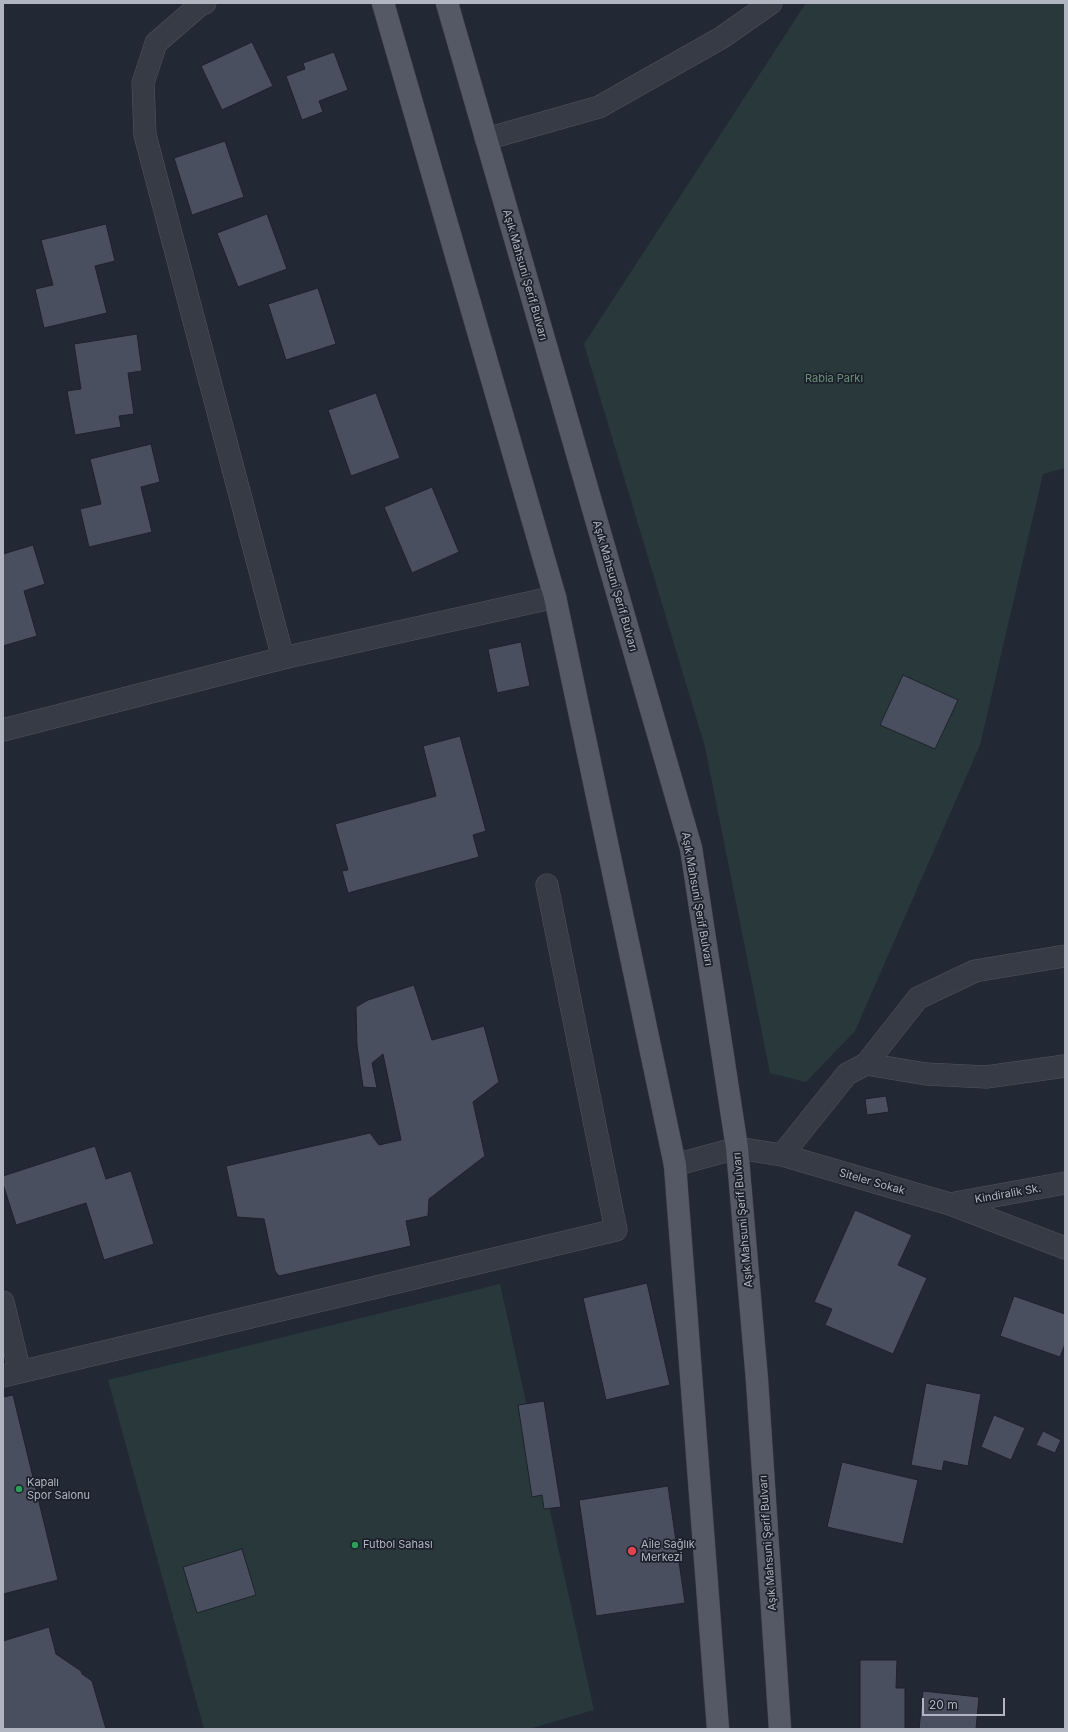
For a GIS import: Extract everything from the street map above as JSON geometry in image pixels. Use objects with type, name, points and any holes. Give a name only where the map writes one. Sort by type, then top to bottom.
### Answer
[{"type":"main road","points":[[383,3],[555,597],[675,1165],[718,1729]]},
{"type":"main road","name":"Aşık Mahsuni Şerif Bulvarı","points":[[447,3],[691,848],[737,1148],[757,1380],[780,1729]]},
{"type":"street","points":[[205,3],[201,4],[156,43],[143,83],[146,136],[283,658]]},
{"type":"street","points":[[486,139],[599,106],[721,38],[770,3]]},
{"type":"street","points":[[3,730],[283,658],[555,597]]},
{"type":"street","points":[[3,1302],[11,1374],[616,1230],[547,885]]},
{"type":"street","points":[[782,1155],[847,1074],[866,1064],[918,998],[975,971],[1065,956]]},
{"type":"street","points":[[866,1064],[926,1074],[986,1077],[1065,1066]]},
{"type":"street","name":"Siteler Sokak","points":[[675,1165],[737,1148],[782,1155],[950,1204],[1065,1248]]},
{"type":"street","name":"Kindiralik Sk.","points":[[950,1204],[1065,1183]]},
{"type":"green space","name":"Rabia Parkı","points":[[806,3],[1065,3],[1065,468],[1043,474],[980,745],[855,1031],[806,1082],[770,1073],[705,747],[584,344]]},
{"type":"green space","name":"Futbol Sahası","points":[[500,1284],[594,1710],[529,1729],[204,1729],[108,1380]]},
{"type":"building","points":[[252,42],[273,86],[222,110],[201,66]]},
{"type":"building","points":[[334,52],[348,90],[319,101],[323,112],[302,120],[286,76],[305,69],[303,63]]},
{"type":"building","points":[[225,141],[244,197],[192,215],[174,158]]},
{"type":"building","points":[[267,214],[287,269],[238,287],[217,233]]},
{"type":"building","points":[[106,224],[115,261],[95,266],[107,313],[44,328],[35,289],[53,285],[41,240]]},
{"type":"building","points":[[318,288],[336,344],[286,360],[268,304]]},
{"type":"building","points":[[137,334],[142,371],[128,373],[134,414],[119,416],[121,427],[75,435],[67,391],[81,389],[74,344]]},
{"type":"building","points":[[376,393],[400,458],[351,476],[328,410]]},
{"type":"building","points":[[151,444],[160,482],[141,487],[152,532],[89,547],[80,509],[101,504],[90,459]]},
{"type":"building","points":[[432,487],[459,552],[412,573],[384,507]]},
{"type":"building","points":[[33,545],[45,584],[24,591],[37,636],[3,646],[3,554]]},
{"type":"building","points":[[521,642],[530,686],[497,693],[488,649]]},
{"type":"building","points":[[903,675],[958,700],[935,749],[880,725]]},
{"type":"building","points":[[460,736],[486,831],[473,835],[479,857],[348,893],[342,871],[348,870],[335,824],[436,796],[423,746]]},
{"type":"building","points":[[414,985],[432,1040],[484,1026],[499,1082],[473,1102],[485,1156],[429,1199],[428,1216],[406,1221],[411,1246],[279,1276],[275,1271],[264,1219],[237,1217],[226,1166],[370,1133],[379,1145],[401,1140],[383,1054],[372,1063],[377,1088],[363,1087],[357,1045],[356,1007],[368,1000]]},
{"type":"building","points":[[886,1096],[889,1112],[867,1115],[865,1099]]},
{"type":"building","points":[[95,1146],[106,1179],[131,1171],[154,1244],[104,1260],[86,1203],[16,1225],[3,1184],[3,1176]]},
{"type":"building","points":[[855,1210],[912,1235],[898,1265],[927,1278],[893,1354],[825,1325],[832,1309],[814,1302]]},
{"type":"building","points":[[647,1283],[670,1385],[606,1400],[583,1298]]},
{"type":"building","points":[[1014,1296],[1065,1314],[1065,1344],[1060,1357],[1000,1336]]},
{"type":"building","points":[[926,1383],[981,1394],[968,1466],[944,1461],[942,1471],[911,1465]]},
{"type":"building","name":"Kapalı Spor Salonu","points":[[13,1395],[58,1580],[3,1594],[3,1397]]},
{"type":"building","points":[[544,1401],[561,1507],[544,1509],[542,1495],[532,1497],[518,1405]]},
{"type":"building","points":[[994,1415],[1025,1428],[1011,1460],[981,1447]]},
{"type":"building","points":[[1043,1431],[1061,1440],[1055,1453],[1036,1445]]},
{"type":"building","points":[[842,1462],[918,1480],[903,1544],[827,1527]]},
{"type":"building","name":"Aile Sağlık Merkezi","points":[[668,1486],[685,1603],[596,1616],[579,1500]]},
{"type":"building","points":[[242,1549],[256,1595],[197,1613],[183,1567]]},
{"type":"building","points":[[49,1627],[56,1654],[81,1671],[82,1674],[92,1681],[106,1729],[3,1729],[3,1641]]},
{"type":"building","points":[[860,1660],[897,1660],[896,1688],[905,1688],[905,1729],[860,1729]]},
{"type":"building","points":[[923,1691],[979,1697],[976,1729],[919,1729]]},
{"type":"place","name":"Kapalı Spor Salonu","points":[[19,1489]]},
{"type":"place","name":"Futbol Sahası","points":[[355,1545]]},
{"type":"place","name":"Aile Sağlık Merkezi","points":[[632,1551]]}]
